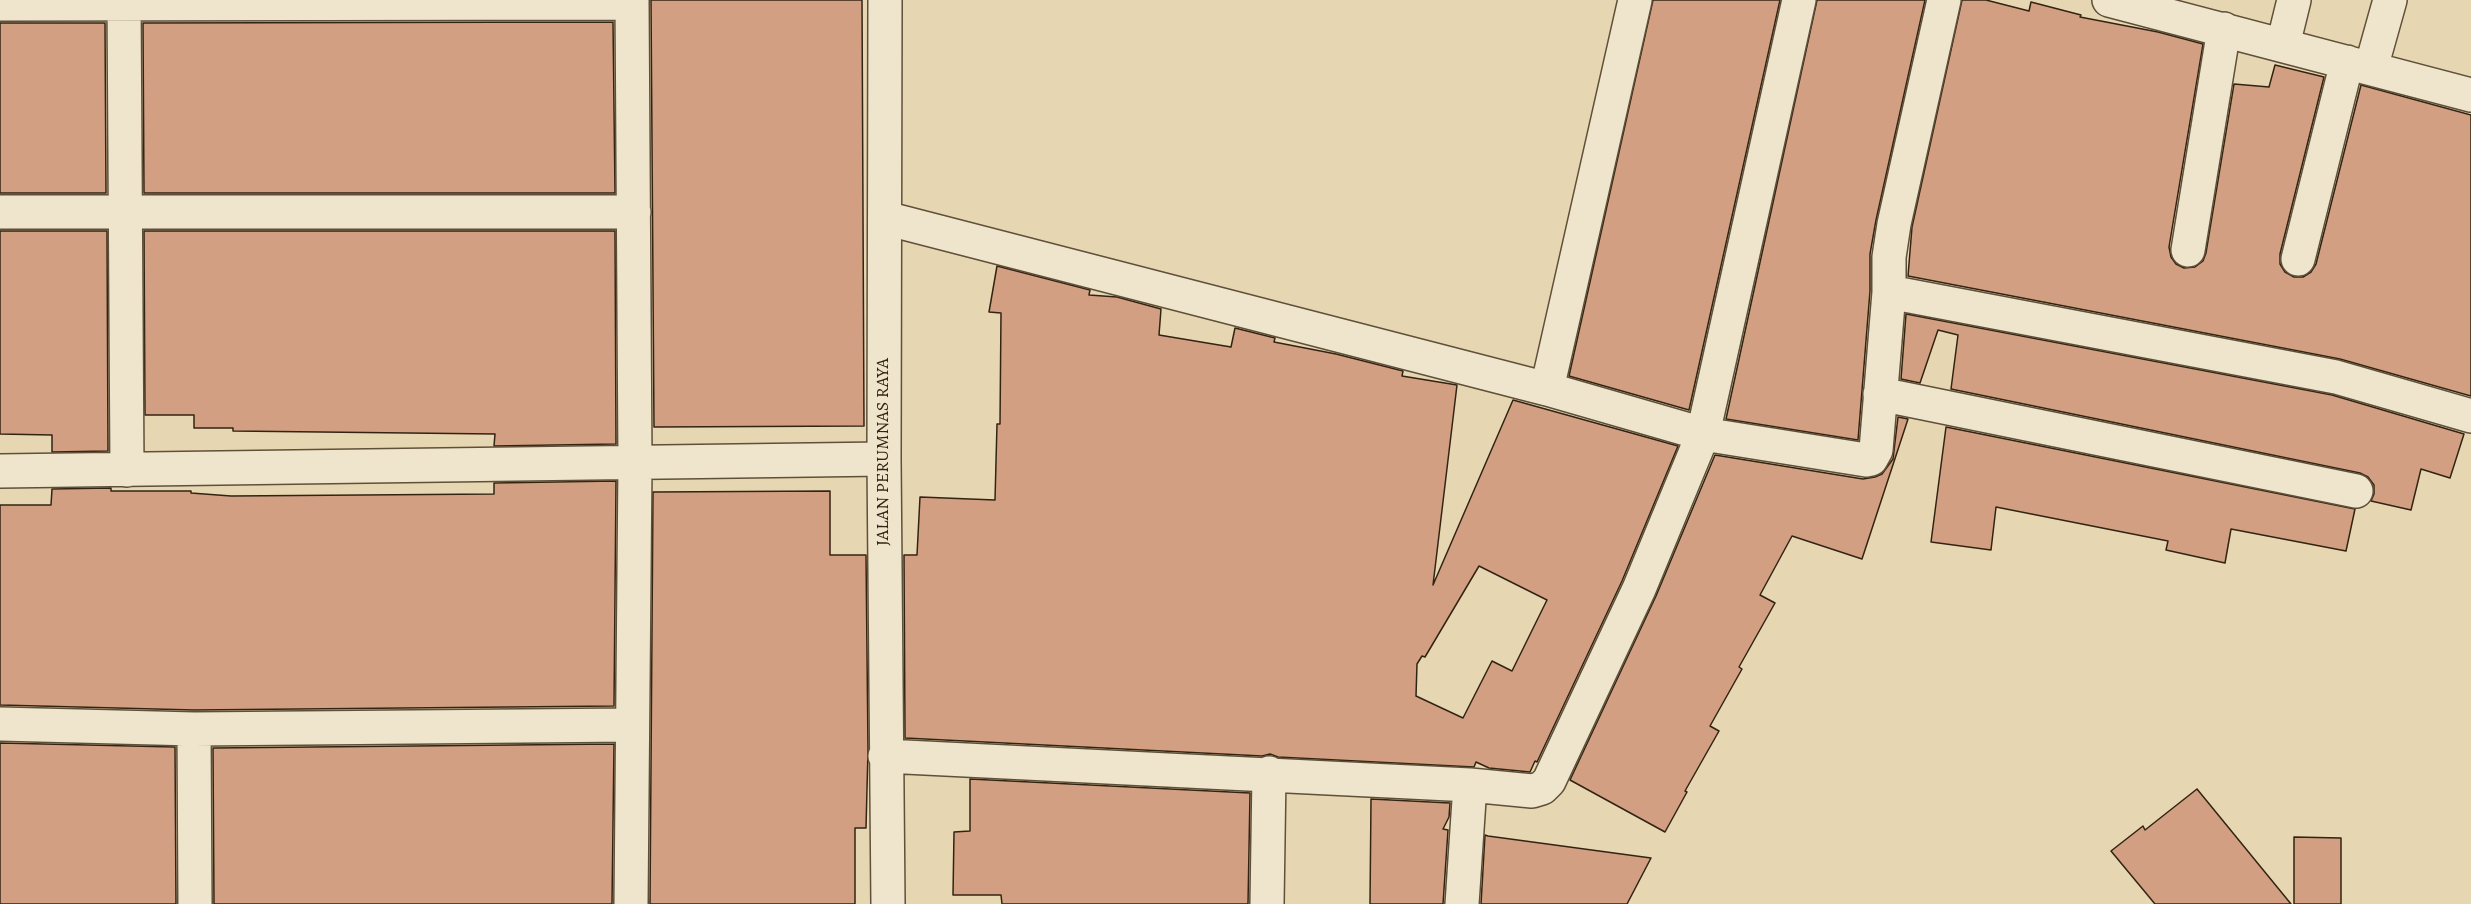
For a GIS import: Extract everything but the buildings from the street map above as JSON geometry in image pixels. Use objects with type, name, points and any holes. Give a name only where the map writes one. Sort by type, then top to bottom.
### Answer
[{"type":"street","name":"JALAN PERUMNAS RAYA","points":[[885,0],[884,459],[888,904]]},
{"type":"street","points":[[1547,389],[1635,0]]},
{"type":"street","points":[[885,756],[1269,773],[1532,791],[1542,788],[1549,782],[1639,589],[1703,434],[1799,0]]},
{"type":"street","points":[[885,218],[1547,389],[1703,434],[1871,459],[1876,450],[1889,292],[1889,257],[1894,224],[1944,0]]},
{"type":"street","points":[[2109,0],[2224,28],[2471,95]]},
{"type":"street","points":[[2283,45],[2294,0]]},
{"type":"street","points":[[2298,259],[2359,65],[2390,0]]},
{"type":"street","points":[[0,4],[632,1],[635,463],[631,904]]},
{"type":"street","points":[[124,2],[127,470]]},
{"type":"street","points":[[2188,250],[2224,28]]},
{"type":"street","points":[[0,212],[634,212]]},
{"type":"street","points":[[1889,292],[2336,377],[2471,416]]},
{"type":"street","points":[[1880,394],[2356,491]]},
{"type":"street","points":[[0,471],[884,459]]},
{"type":"street","points":[[0,724],[194,729],[631,725]]},
{"type":"street","points":[[194,729],[195,904]]},
{"type":"street","points":[[1267,904],[1269,773]]},
{"type":"street","points":[[1462,904],[1470,785]]}]
